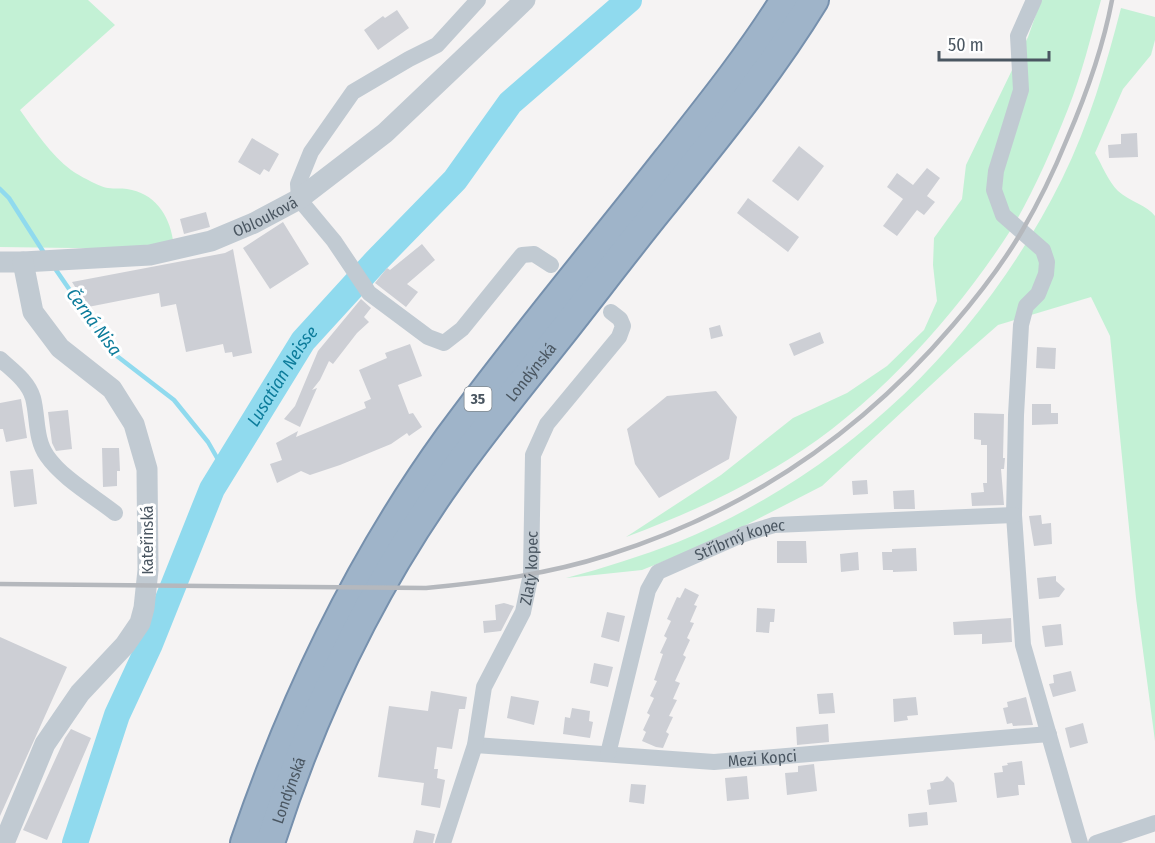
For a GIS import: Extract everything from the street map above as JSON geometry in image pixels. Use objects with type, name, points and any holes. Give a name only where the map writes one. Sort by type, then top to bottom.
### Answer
[{"type":"highway","name":"Londýnská","points":[[245,843],[265,784],[314,665],[375,550],[449,439],[520,344],[701,118],[785,0]]},
{"type":"highway","name":"Londýnská","points":[[270,843],[320,710],[349,648],[392,568],[447,482],[500,409],[716,139],[814,0]]},
{"type":"street","name":"Oblouková","points":[[23,262],[150,255],[211,241],[255,223],[299,199],[298,184],[311,152],[353,92],[437,45],[478,0]]},
{"type":"street","points":[[525,0],[385,133],[299,199],[350,264],[369,293],[428,337],[444,342],[462,329],[522,255],[534,254],[551,265]]},
{"type":"street","points":[[1034,0],[1018,36],[1022,90],[996,171],[994,190],[1003,215],[1043,250],[1047,262],[1046,274],[1038,294],[1026,306],[1021,324],[1014,515],[1023,645],[1080,843]]},
{"type":"street","points":[[0,262],[23,262]]},
{"type":"street","name":"Kateřinská","points":[[4,843],[45,744],[80,693],[125,645],[140,623],[148,570],[147,469],[134,424],[112,389],[60,348],[33,312],[23,262]]},
{"type":"street","name":"Zlatý kopec","points":[[443,843],[475,745],[484,687],[523,612],[531,574],[533,455],[547,424],[619,337],[623,326],[620,319],[611,312]]},
{"type":"street","name":"Kateřinská","points":[[0,359],[20,375],[32,396],[39,439],[47,456],[63,473],[115,513]]},
{"type":"street","name":"Stříbrný kopec","points":[[608,754],[648,590],[658,572],[744,534],[774,525],[1014,515]]},
{"type":"street","name":"Mezi Kopci","points":[[475,745],[714,762],[1049,734]]},
{"type":"street","points":[[1096,843],[1155,823]]},
{"type":"green space","points":[[0,0],[88,0],[115,25],[20,110],[50,150],[71,170],[108,188],[137,191],[152,200],[164,213],[173,240],[147,249],[0,247]]},
{"type":"green space","points":[[1041,0],[1101,0],[1073,96],[1042,170],[1012,228],[967,292],[941,324],[884,385],[821,437],[770,471],[730,492],[689,512],[626,537],[721,475],[793,418],[847,393],[887,366],[924,330],[937,301],[933,265],[934,238],[962,199],[966,165],[1028,37]]},
{"type":"green space","points":[[1121,8],[1155,17],[1155,40],[1151,55],[1123,89],[1095,153],[1114,187],[1155,216],[1155,741],[1136,598],[1110,336],[1091,297],[998,325],[822,486],[717,540],[642,570],[566,578],[622,562],[678,542],[739,513],[798,479],[852,439],[903,395],[950,346],[992,294],[1029,238],[1062,179],[1089,116]]},
{"type":"building","points":[[397,10],[409,28],[378,50],[364,30],[383,16],[385,18]]},
{"type":"building","points":[[1137,133],[1138,157],[1109,158],[1108,145],[1121,144],[1121,134]]},
{"type":"building","points":[[252,138],[279,154],[269,172],[264,169],[260,175],[238,162]]},
{"type":"building","points":[[799,146],[824,166],[798,201],[772,181]]},
{"type":"building","points":[[927,168],[940,178],[927,196],[935,202],[924,215],[917,210],[897,236],[883,226],[903,199],[887,187],[897,173],[913,185]]},
{"type":"building","points":[[748,198],[799,237],[788,252],[737,213]]},
{"type":"building","points":[[206,212],[210,227],[184,234],[180,219]]},
{"type":"building","points":[[283,222],[309,264],[270,289],[243,248]]},
{"type":"building","points":[[422,244],[435,260],[407,284],[418,292],[406,307],[375,283],[387,268],[390,270]]},
{"type":"building","points":[[233,249],[252,353],[233,357],[232,352],[225,353],[223,344],[186,352],[176,304],[161,307],[159,293],[88,307],[72,282],[225,253]]},
{"type":"building","points":[[361,299],[371,308],[364,317],[369,322],[357,333],[333,364],[329,361],[320,380],[312,390],[317,388],[300,427],[284,419],[295,406],[318,351]]},
{"type":"building","points":[[720,325],[723,336],[711,339],[709,328]]},
{"type":"building","points":[[820,332],[824,343],[794,356],[789,344]]},
{"type":"building","points":[[410,344],[422,376],[398,385],[409,414],[413,413],[422,427],[409,436],[407,433],[391,444],[340,465],[310,475],[301,471],[277,483],[270,464],[282,460],[276,443],[298,431],[296,437],[366,408],[364,402],[371,399],[359,370],[387,358],[385,353]]},
{"type":"building","points":[[1037,347],[1056,348],[1055,369],[1036,368]]},
{"type":"building","points":[[716,391],[737,417],[729,459],[659,498],[635,464],[627,429],[667,396]]},
{"type":"building","points":[[21,399],[27,438],[6,442],[3,429],[0,429],[0,403]]},
{"type":"building","points":[[1032,404],[1051,404],[1051,413],[1058,413],[1058,424],[1032,425]]},
{"type":"building","points":[[68,410],[72,449],[56,451],[52,443],[48,412]]},
{"type":"building","points":[[974,413],[1004,414],[1003,458],[1005,458],[1004,469],[1001,469],[1004,505],[972,506],[971,493],[984,492],[983,483],[987,483],[987,445],[981,445],[981,440],[974,439]]},
{"type":"building","points":[[102,448],[119,448],[120,471],[117,471],[117,486],[103,487]]},
{"type":"building","points":[[33,469],[37,504],[14,507],[10,471]]},
{"type":"building","points":[[867,480],[868,494],[853,495],[852,481]]},
{"type":"building","points":[[914,490],[915,509],[894,509],[893,491]]},
{"type":"building","points":[[1041,515],[1042,524],[1051,523],[1052,544],[1034,546],[1029,516]]},
{"type":"building","points":[[777,541],[806,541],[807,563],[777,563]]},
{"type":"building","points":[[916,548],[917,571],[883,570],[882,552],[892,552],[892,549]]},
{"type":"building","points":[[858,552],[859,570],[841,572],[840,554]]},
{"type":"building","points":[[1056,576],[1056,581],[1065,589],[1059,597],[1039,599],[1037,578]]},
{"type":"building","points":[[685,588],[699,595],[690,622],[694,623],[683,655],[686,657],[675,681],[680,683],[673,699],[677,700],[669,716],[673,717],[666,732],[669,734],[663,748],[656,747],[642,741],[646,732],[643,730],[654,698],[650,696],[657,681],[654,680],[663,654],[660,653],[667,638],[664,636],[671,621],[667,619],[677,597],[680,598]]},
{"type":"building","points":[[504,603],[514,606],[501,631],[484,633],[483,621],[496,620],[495,605]]},
{"type":"building","points":[[757,608],[775,609],[774,622],[770,622],[769,633],[756,632]]},
{"type":"building","points":[[607,612],[625,616],[619,642],[601,637]]},
{"type":"building","points":[[1011,618],[1012,642],[982,644],[982,634],[954,635],[953,622]]},
{"type":"building","points":[[1061,624],[1063,645],[1045,647],[1042,626]]},
{"type":"building","points":[[0,637],[67,667],[0,816]]},
{"type":"building","points":[[594,663],[613,667],[608,687],[590,683]]},
{"type":"building","points":[[1071,671],[1076,691],[1053,697],[1049,684],[1054,683],[1053,675]]},
{"type":"building","points":[[431,691],[467,697],[465,709],[459,709],[452,749],[437,747],[434,769],[438,769],[437,778],[445,780],[440,808],[421,805],[424,783],[378,777],[389,706],[428,711]]},
{"type":"building","points":[[833,693],[835,713],[819,714],[817,694]]},
{"type":"building","points":[[511,696],[539,701],[534,725],[507,718]]},
{"type":"building","points":[[916,697],[918,715],[907,716],[908,720],[894,722],[893,699]]},
{"type":"building","points":[[1026,697],[1033,725],[1007,724],[1003,708],[1008,707],[1007,702]]},
{"type":"building","points":[[572,708],[590,711],[589,721],[593,722],[590,738],[563,734],[565,717],[570,718]]},
{"type":"building","points":[[1083,723],[1088,743],[1070,748],[1065,728]]},
{"type":"building","points":[[828,724],[829,742],[797,745],[796,727]]},
{"type":"building","points":[[71,729],[91,738],[47,840],[23,830]]},
{"type":"building","points":[[1022,761],[1025,785],[1018,785],[1019,795],[997,798],[994,773],[1003,772],[1002,766],[1008,765],[1007,763]]},
{"type":"building","points":[[814,764],[817,791],[787,795],[785,773],[798,772],[798,766]]},
{"type":"building","points":[[747,776],[749,799],[727,801],[725,778]]},
{"type":"building","points":[[947,776],[954,783],[957,802],[929,805],[927,790],[931,789],[930,783],[943,781]]},
{"type":"building","points":[[631,784],[646,785],[644,804],[629,802]]},
{"type":"building","points":[[927,812],[928,825],[909,827],[908,814]]},
{"type":"building","points":[[416,830],[435,834],[433,843],[413,843]]},
{"type":"waterway","name":"Lusatian Neisse","points":[[75,843],[117,715],[150,644],[212,489],[303,341],[455,180],[510,103],[629,0]]},
{"type":"waterway","name":"Černá Nisa","points":[[0,189],[9,198],[46,256]]},
{"type":"waterway","name":"Černá Nisa","points":[[54,267],[113,353],[174,400],[208,442],[224,470]]},
{"type":"railway","points":[[0,584],[426,588],[472,583],[541,572],[608,555],[707,516],[753,492],[797,465],[879,401],[953,325],[989,280],[1022,231],[1057,163],[1093,71],[1112,0]]}]
